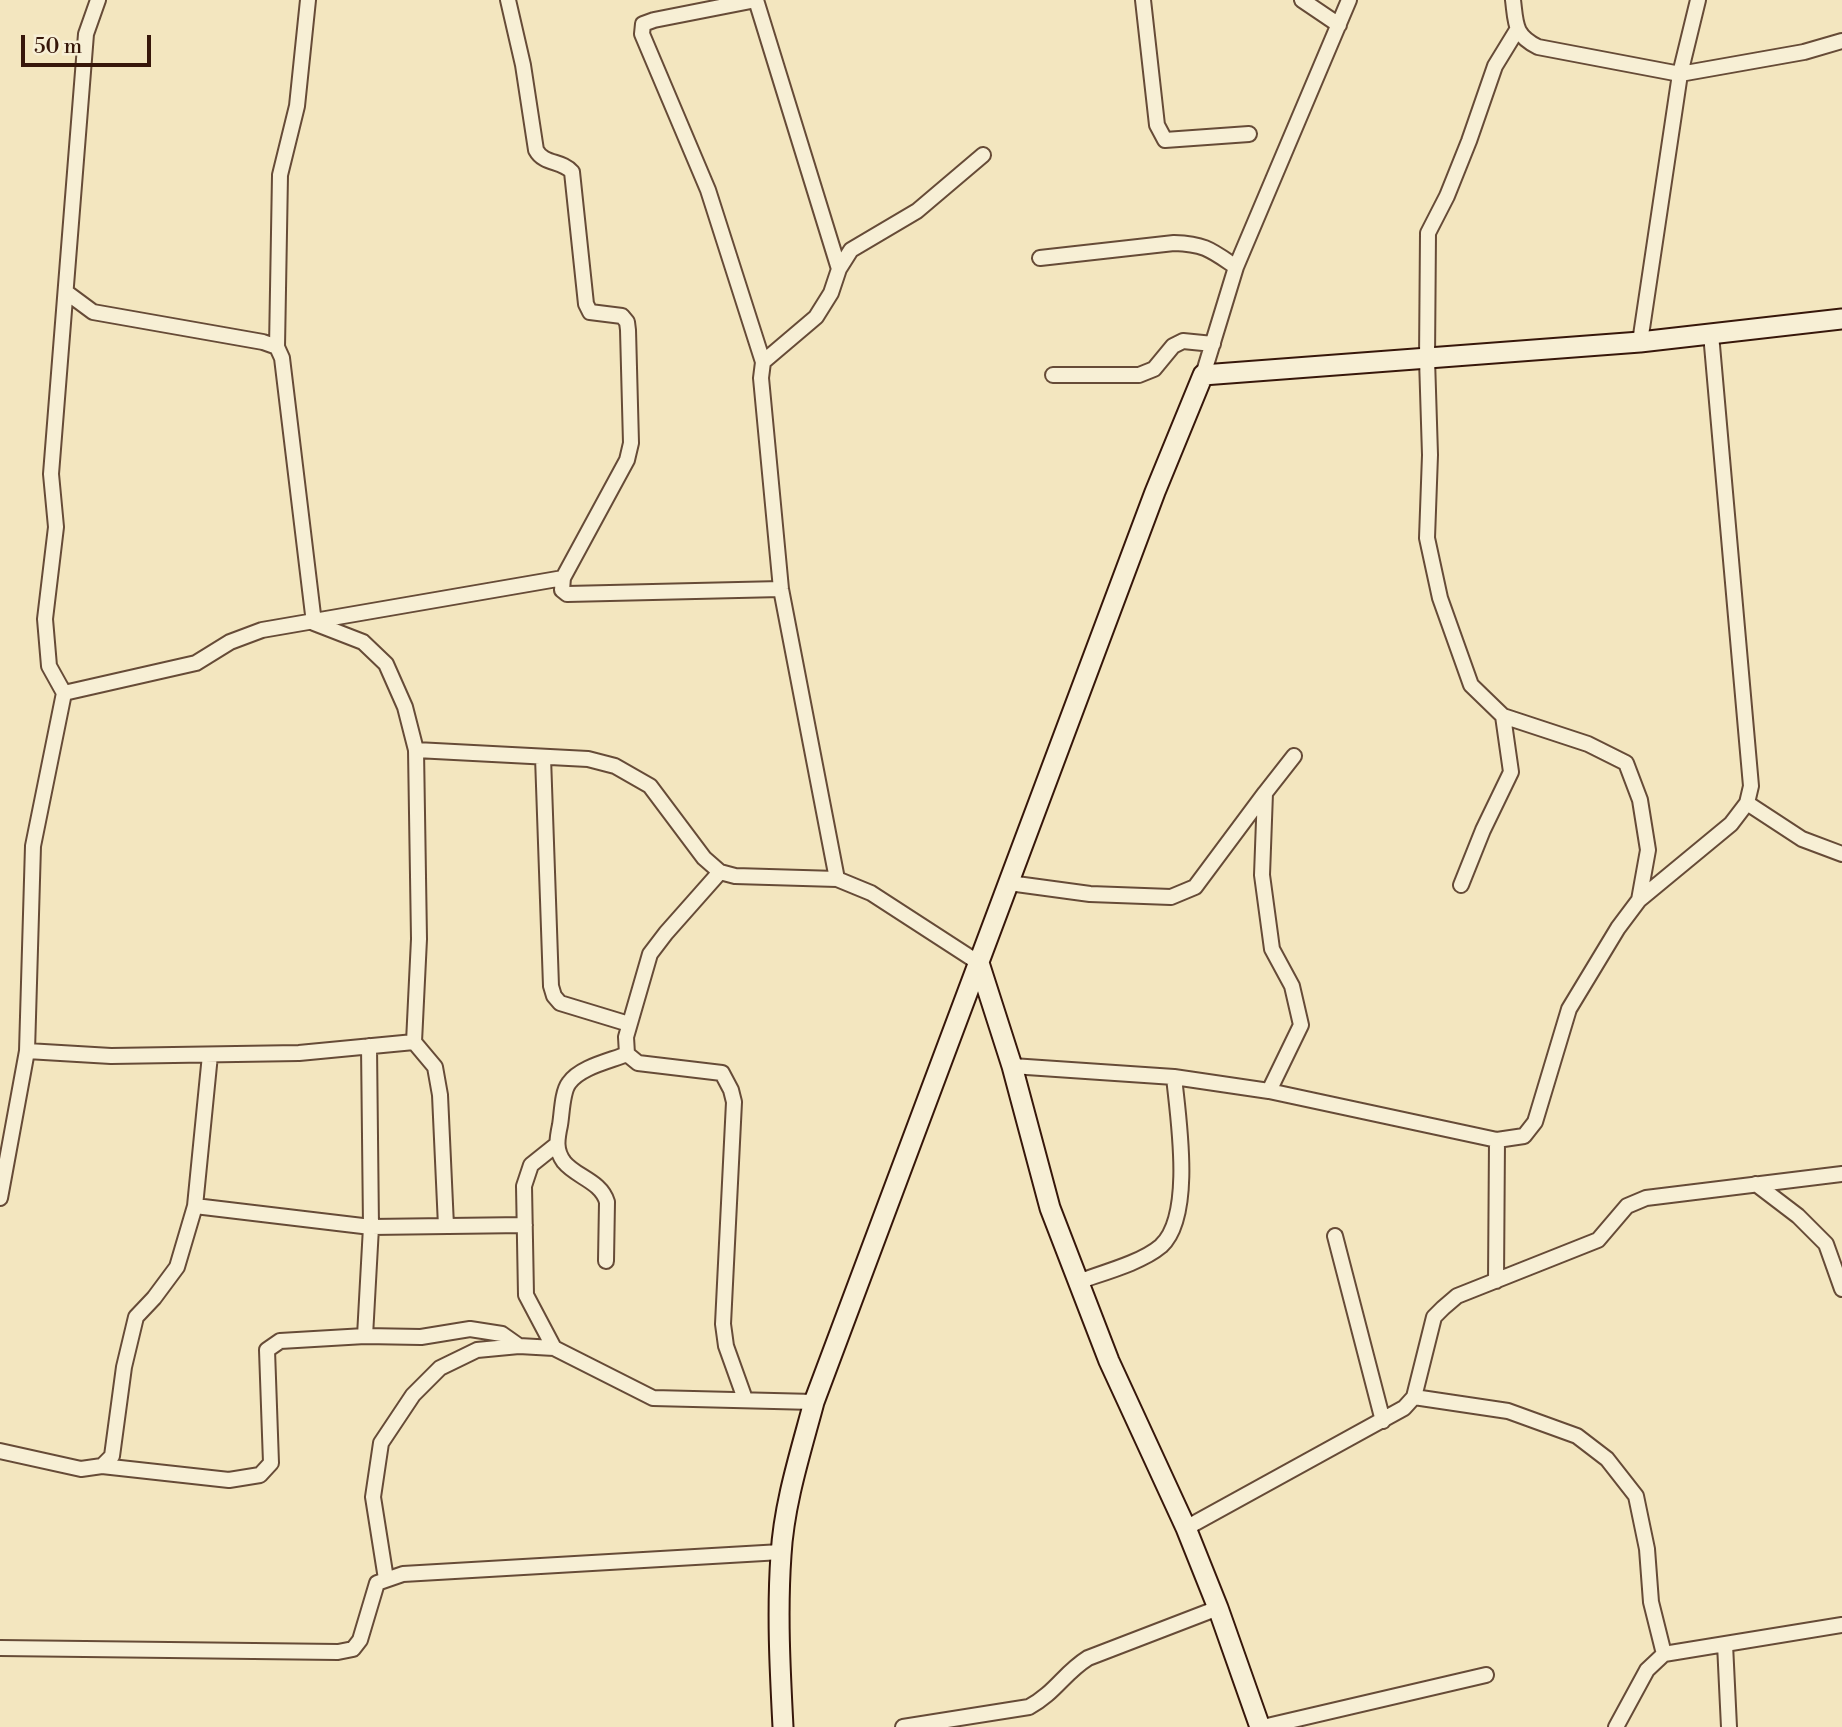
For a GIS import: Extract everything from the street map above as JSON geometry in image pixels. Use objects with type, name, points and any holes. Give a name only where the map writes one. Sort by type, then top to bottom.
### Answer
[{"type":"street","points":[[0,1198],[27,1051],[33,846],[64,693],[49,667],[45,620],[56,527],[51,474],[86,34],[98,0]]},
{"type":"street","points":[[308,0],[297,106],[280,175],[277,347],[282,358],[314,623]]},
{"type":"street","points":[[508,0],[523,65],[536,150],[543,159],[566,165],[572,172],[586,304],[590,312],[622,316],[627,322],[628,330],[631,443],[628,460],[563,578],[562,590],[567,594],[781,589]]},
{"type":"street","points":[[837,879],[781,589],[761,377],[763,362],[708,190],[642,34],[643,24],[756,0],[839,269]]},
{"type":"street","points":[[1143,0],[1157,125],[1165,140],[1249,134]]},
{"type":"street","points":[[1302,0],[1339,25]]},
{"type":"street","points":[[783,1727],[779,1655],[781,1552],[794,1478],[814,1402],[1155,492],[1203,375],[1236,267],[1349,0]]},
{"type":"street","points":[[1513,0],[1517,30],[1525,41],[1538,47],[1680,74],[1804,52],[1842,41]]},
{"type":"street","points":[[1640,342],[1680,74],[1698,0]]},
{"type":"street","points":[[1517,30],[1494,66],[1465,152],[1428,233],[1427,359],[1430,455],[1427,538],[1440,598],[1471,685],[1503,716],[1588,744],[1626,763],[1640,800],[1648,850],[1639,900]]},
{"type":"street","points":[[763,362],[816,317],[831,293],[839,269],[851,250],[917,211],[983,155]]},
{"type":"street","points":[[1040,258],[1174,243],[1196,243],[1211,249],[1236,267]]},
{"type":"street","points":[[66,292],[93,312],[264,342],[277,347]]},
{"type":"street","points":[[1203,375],[1640,342],[1842,319]]},
{"type":"street","points":[[1012,1066],[1174,1077],[1269,1091],[1497,1140],[1524,1136],[1535,1122],[1569,1009],[1618,928],[1639,900],[1731,824],[1747,803],[1751,786],[1711,334]]},
{"type":"street","points":[[1053,375],[1139,375],[1154,369],[1173,346],[1183,341],[1213,344]]},
{"type":"street","points":[[64,693],[196,663],[230,642],[262,630],[563,578]]},
{"type":"street","points":[[314,623],[363,642],[386,664],[405,708],[416,750],[419,939],[414,1042],[435,1067],[440,1095],[446,1226]]},
{"type":"street","points":[[1461,885],[1511,772],[1503,716]]},
{"type":"street","points":[[416,750],[588,759],[615,766],[650,786],[704,858],[720,872],[735,876],[837,879],[871,893],[979,963],[1012,1066],[1050,1208],[1077,1282],[1109,1361],[1186,1528],[1261,1727],[1486,1675]]},
{"type":"street","points":[[1009,883],[1090,894],[1171,897],[1195,887],[1294,756]]},
{"type":"street","points":[[542,757],[551,986],[554,996],[560,1003],[629,1024]]},
{"type":"street","points":[[1265,793],[1262,874],[1272,949],[1292,986],[1301,1025],[1269,1091]]},
{"type":"street","points":[[1747,803],[1801,838],[1842,854]]},
{"type":"street","points":[[720,872],[650,954],[626,1037],[627,1054],[638,1063],[722,1073],[731,1090],[734,1102],[723,1324],[726,1346],[745,1399]]},
{"type":"street","points":[[27,1051],[111,1056],[299,1053],[414,1042]]},
{"type":"street","points":[[365,1336],[371,1227],[369,1046]]},
{"type":"street","points":[[606,1261],[605,1194],[599,1187],[570,1169],[561,1158],[556,1145],[568,1084],[580,1073],[627,1054]]},
{"type":"street","points":[[102,1466],[112,1456],[124,1367],[135,1317],[154,1298],[177,1267],[195,1206],[210,1055]]},
{"type":"street","points":[[1077,1282],[1146,1256],[1163,1244],[1170,1230],[1179,1208],[1182,1167],[1174,1077]]},
{"type":"street","points":[[1496,1281],[1497,1140]]},
{"type":"street","points":[[554,1348],[527,1295],[524,1186],[531,1164],[556,1145]]},
{"type":"street","points":[[1186,1528],[1404,1408],[1414,1398],[1434,1317],[1457,1296],[1598,1240],[1627,1206],[1646,1198],[1842,1174]]},
{"type":"street","points":[[1756,1184],[1798,1216],[1826,1244],[1842,1290]]},
{"type":"street","points":[[195,1206],[371,1227],[525,1225]]},
{"type":"street","points":[[1335,1236],[1382,1422]]},
{"type":"street","points":[[0,1451],[81,1469],[102,1466],[229,1480],[260,1475],[271,1463],[267,1350],[280,1341],[365,1336],[421,1337],[470,1329],[502,1334],[519,1346]]},
{"type":"street","points":[[386,1579],[373,1497],[381,1443],[413,1395],[440,1368],[477,1350],[519,1346],[554,1348],[653,1398],[814,1402]]},
{"type":"street","points":[[1414,1398],[1508,1412],[1577,1436],[1607,1459],[1636,1496],[1647,1549],[1651,1602],[1664,1654]]},
{"type":"street","points":[[0,1648],[338,1652],[353,1649],[360,1640],[377,1583],[403,1574],[781,1552]]},
{"type":"street","points":[[903,1727],[1029,1707],[1046,1698],[1073,1668],[1088,1658],[1218,1608]]},
{"type":"street","points":[[1616,1727],[1647,1670],[1664,1654],[1842,1625]]},
{"type":"street","points":[[1725,1644],[1729,1727]]}]
